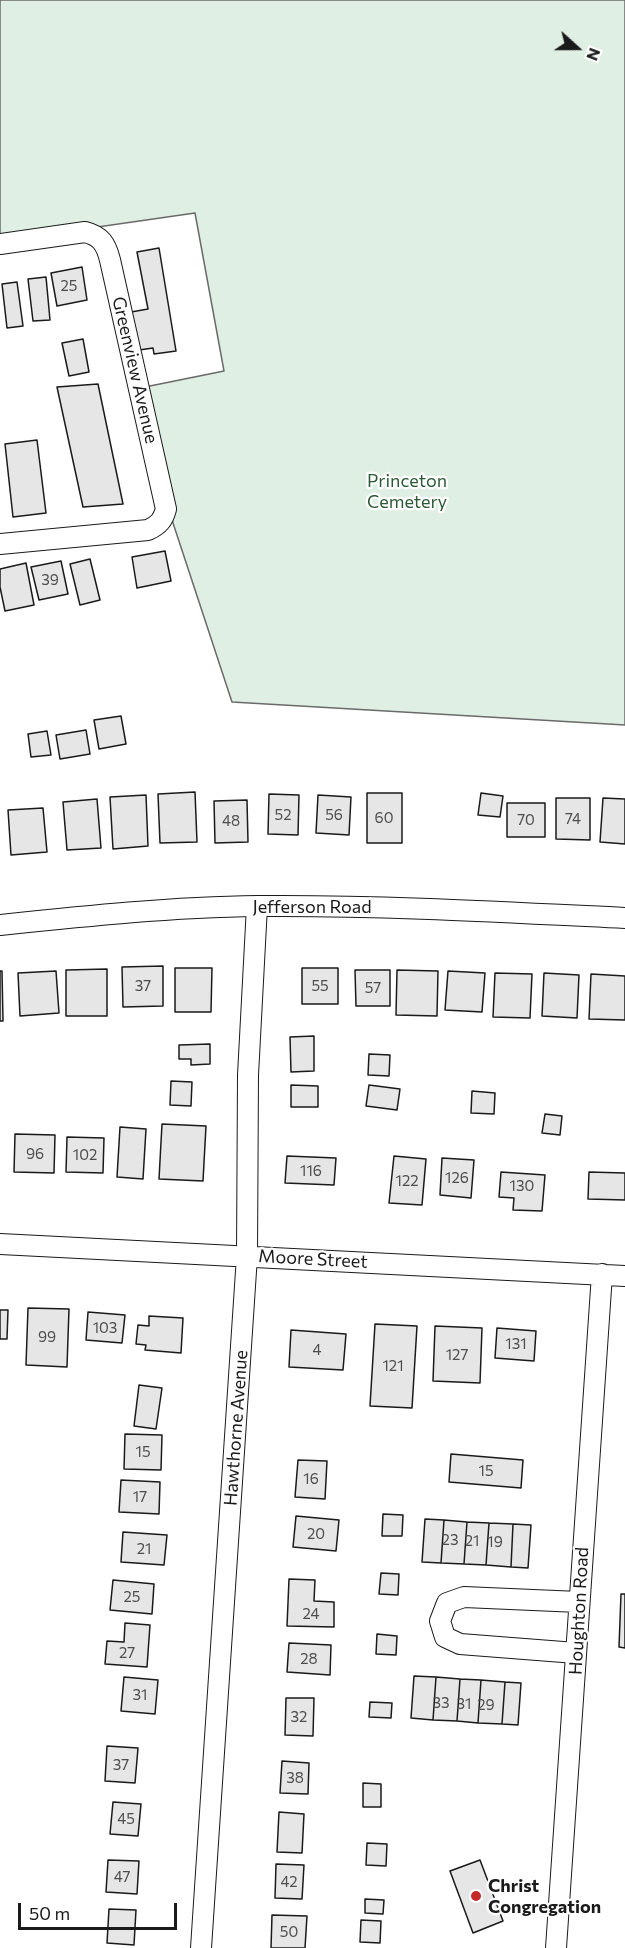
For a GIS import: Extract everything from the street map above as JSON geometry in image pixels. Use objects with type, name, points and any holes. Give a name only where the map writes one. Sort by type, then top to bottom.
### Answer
[{"type":"street","name":"Greenview Avenue","points":[[0,244],[85,232],[96,235],[105,243],[166,509],[158,526],[148,530],[0,544]]},
{"type":"street","name":"Jefferson Road","points":[[0,925],[162,910],[256,906],[388,907],[625,918]]},
{"type":"street","name":"Hawthorne Avenue","points":[[201,1948],[247,1256],[248,1075],[256,906]]},
{"type":"street","name":"Moore Street","points":[[0,1244],[625,1275]]},
{"type":"street","name":"Houghton Road","points":[[556,1948],[602,1274]]},
{"type":"street","points":[[576,1653],[460,1644],[445,1637],[440,1621],[447,1603],[464,1597],[579,1602]]},
{"type":"green space","name":"Princeton Cemetery","points":[[0,0],[625,0],[625,725],[232,702],[173,523],[145,387],[224,371],[195,213],[0,241]]},
{"type":"building","points":[[159,248],[176,351],[154,354],[153,348],[139,350],[131,312],[148,309],[137,252]]},
{"type":"building","points":[[82,267],[87,300],[57,306],[51,273]]},
{"type":"building","points":[[46,277],[50,320],[33,321],[28,279]]},
{"type":"building","points":[[17,282],[23,326],[7,328],[2,284]]},
{"type":"building","points":[[83,339],[89,372],[69,376],[62,343]]},
{"type":"building","points":[[98,384],[123,504],[83,507],[57,387]]},
{"type":"building","points":[[37,440],[46,513],[13,517],[5,444]]},
{"type":"building","points":[[165,551],[171,581],[137,588],[132,557]]},
{"type":"building","points":[[90,559],[100,600],[80,605],[70,564]]},
{"type":"building","points":[[61,561],[68,594],[39,600],[31,567]]},
{"type":"building","points":[[26,563],[34,605],[5,611],[0,587],[0,569]]},
{"type":"building","points":[[121,716],[126,744],[99,749],[94,720]]},
{"type":"building","points":[[86,730],[90,754],[60,759],[56,735]]},
{"type":"building","points":[[47,731],[51,755],[31,757],[28,734]]},
{"type":"building","points":[[195,792],[197,842],[160,843],[158,794]]},
{"type":"building","points":[[367,793],[402,793],[402,843],[367,843]]},
{"type":"building","points":[[481,793],[503,796],[500,817],[478,815]]},
{"type":"building","points":[[269,794],[299,795],[298,835],[268,834]]},
{"type":"building","points":[[146,795],[148,846],[113,849],[110,797]]},
{"type":"building","points":[[318,795],[351,797],[349,835],[316,833]]},
{"type":"building","points":[[556,798],[590,798],[590,840],[556,839]]},
{"type":"building","points":[[603,798],[625,799],[625,844],[600,842]]},
{"type":"building","points":[[97,799],[101,848],[67,850],[63,802]]},
{"type":"building","points":[[247,800],[248,842],[215,843],[214,801]]},
{"type":"building","points":[[507,803],[545,803],[545,837],[507,837]]},
{"type":"building","points":[[43,808],[47,852],[11,855],[8,810]]},
{"type":"building","points":[[163,966],[163,1006],[123,1007],[122,967]]},
{"type":"building","points":[[175,968],[212,968],[211,1012],[175,1012]]},
{"type":"building","points":[[302,968],[338,968],[338,1004],[302,1004]]},
{"type":"building","points":[[107,969],[107,1016],[66,1016],[66,970]]},
{"type":"building","points":[[355,970],[390,970],[390,1006],[356,1006]]},
{"type":"building","points":[[397,970],[438,971],[437,1016],[396,1015]]},
{"type":"building","points":[[0,971],[2,971],[3,1021],[0,1021]]},
{"type":"building","points":[[56,971],[59,1013],[20,1016],[18,973]]},
{"type":"building","points":[[448,971],[485,973],[482,1012],[445,1010]]},
{"type":"building","points":[[495,973],[532,974],[530,1018],[493,1017]]},
{"type":"building","points":[[544,973],[579,975],[577,1018],[542,1016]]},
{"type":"building","points":[[591,974],[625,976],[625,1020],[589,1019]]},
{"type":"building","points":[[314,1036],[314,1071],[291,1072],[290,1037]]},
{"type":"building","points":[[210,1044],[210,1064],[191,1065],[191,1059],[179,1059],[179,1045]]},
{"type":"building","points":[[369,1054],[390,1055],[389,1076],[368,1075]]},
{"type":"building","points":[[171,1081],[192,1082],[191,1106],[170,1105]]},
{"type":"building","points":[[291,1085],[318,1086],[318,1107],[291,1107]]},
{"type":"building","points":[[369,1085],[400,1089],[397,1110],[366,1106]]},
{"type":"building","points":[[472,1091],[495,1093],[494,1114],[471,1113]]},
{"type":"building","points":[[545,1114],[562,1116],[560,1135],[542,1133]]},
{"type":"building","points":[[162,1124],[206,1126],[203,1181],[159,1179]]},
{"type":"building","points":[[120,1127],[146,1129],[143,1179],[117,1177]]},
{"type":"building","points":[[15,1134],[55,1135],[54,1173],[14,1172]]},
{"type":"building","points":[[67,1137],[104,1138],[103,1173],[66,1172]]},
{"type":"building","points":[[287,1156],[336,1158],[334,1185],[285,1183]]},
{"type":"building","points":[[394,1156],[426,1159],[422,1205],[389,1203]]},
{"type":"building","points":[[442,1158],[474,1160],[471,1198],[440,1195]]},
{"type":"building","points":[[501,1172],[545,1175],[542,1211],[513,1210],[514,1198],[499,1197]]},
{"type":"building","points":[[589,1172],[625,1173],[625,1200],[588,1199]]},
{"type":"building","points":[[28,1308],[69,1309],[67,1367],[26,1365]]},
{"type":"building","points":[[0,1310],[8,1310],[7,1339],[0,1339]]},
{"type":"building","points":[[88,1312],[125,1315],[122,1343],[86,1340]]},
{"type":"building","points":[[149,1316],[183,1318],[181,1353],[145,1350],[146,1345],[136,1344],[138,1325],[149,1326]]},
{"type":"building","points":[[375,1324],[417,1326],[412,1408],[370,1406]]},
{"type":"building","points":[[435,1326],[482,1328],[480,1383],[433,1381]]},
{"type":"building","points":[[497,1328],[536,1331],[534,1361],[495,1358]]},
{"type":"building","points":[[291,1330],[346,1334],[343,1370],[289,1367]]},
{"type":"building","points":[[139,1385],[162,1388],[156,1429],[134,1426]]},
{"type":"building","points":[[125,1434],[162,1435],[161,1470],[124,1469]]},
{"type":"building","points":[[451,1454],[523,1460],[521,1488],[449,1482]]},
{"type":"building","points":[[298,1460],[327,1461],[325,1499],[295,1497]]},
{"type":"building","points":[[121,1480],[160,1482],[159,1514],[119,1512]]},
{"type":"building","points":[[383,1514],[403,1515],[402,1536],[382,1536]]},
{"type":"building","points":[[296,1516],[339,1520],[336,1551],[293,1547]]},
{"type":"building","points":[[425,1519],[444,1520],[441,1563],[422,1562]]},
{"type":"building","points":[[444,1520],[467,1522],[464,1564],[441,1563]]},
{"type":"building","points":[[467,1522],[489,1523],[486,1565],[464,1564]]},
{"type":"building","points":[[489,1523],[513,1524],[511,1567],[486,1565]]},
{"type":"building","points":[[513,1524],[531,1525],[528,1568],[511,1567]]},
{"type":"building","points":[[123,1532],[167,1535],[164,1565],[121,1562]]},
{"type":"building","points":[[381,1573],[399,1574],[398,1595],[379,1594]]},
{"type":"building","points":[[289,1579],[315,1580],[314,1601],[334,1602],[334,1627],[287,1626]]},
{"type":"building","points":[[113,1580],[154,1584],[152,1614],[110,1610]]},
{"type":"building","points":[[621,1594],[625,1594],[625,1648],[619,1647]]},
{"type":"building","points":[[125,1623],[150,1625],[147,1667],[105,1664],[107,1641],[124,1642]]},
{"type":"building","points":[[377,1634],[397,1636],[396,1655],[376,1654]]},
{"type":"building","points":[[289,1643],[331,1645],[330,1675],[287,1672]]},
{"type":"building","points":[[414,1676],[436,1677],[433,1720],[411,1718]]},
{"type":"building","points":[[124,1677],[158,1680],[155,1714],[121,1711]]},
{"type":"building","points":[[436,1677],[460,1679],[457,1721],[433,1720]]},
{"type":"building","points":[[460,1679],[481,1680],[478,1723],[457,1721]]},
{"type":"building","points":[[481,1680],[505,1682],[502,1724],[478,1723]]},
{"type":"building","points":[[505,1682],[521,1683],[518,1725],[502,1724]]},
{"type":"building","points":[[286,1698],[314,1698],[313,1736],[285,1735]]},
{"type":"building","points":[[370,1702],[392,1703],[391,1718],[369,1717]]},
{"type":"building","points":[[107,1746],[138,1748],[135,1783],[105,1781]]},
{"type":"building","points":[[282,1761],[309,1763],[308,1794],[280,1793]]},
{"type":"building","points":[[363,1783],[381,1784],[381,1807],[363,1807]]},
{"type":"building","points":[[113,1802],[141,1804],[138,1836],[110,1834]]},
{"type":"building","points":[[279,1812],[304,1814],[302,1853],[277,1852]]},
{"type":"building","points":[[367,1843],[387,1844],[386,1866],[366,1865]]},
{"type":"building","points":[[108,1860],[139,1861],[137,1894],[106,1892]]},
{"type":"building","name":"Christ Congregation","points":[[480,1860],[503,1921],[473,1933],[450,1871]]},
{"type":"building","points":[[276,1864],[304,1865],[302,1899],[275,1898]]},
{"type":"building","points":[[365,1899],[384,1900],[383,1914],[365,1913]]},
{"type":"building","points":[[109,1909],[136,1910],[134,1945],[107,1943]]},
{"type":"building","points":[[272,1915],[307,1916],[305,1948],[271,1948]]},
{"type":"building","points":[[361,1920],[381,1921],[380,1943],[360,1942]]},
{"type":"place","name":"Christ Congregation","points":[[476,1896]]}]
